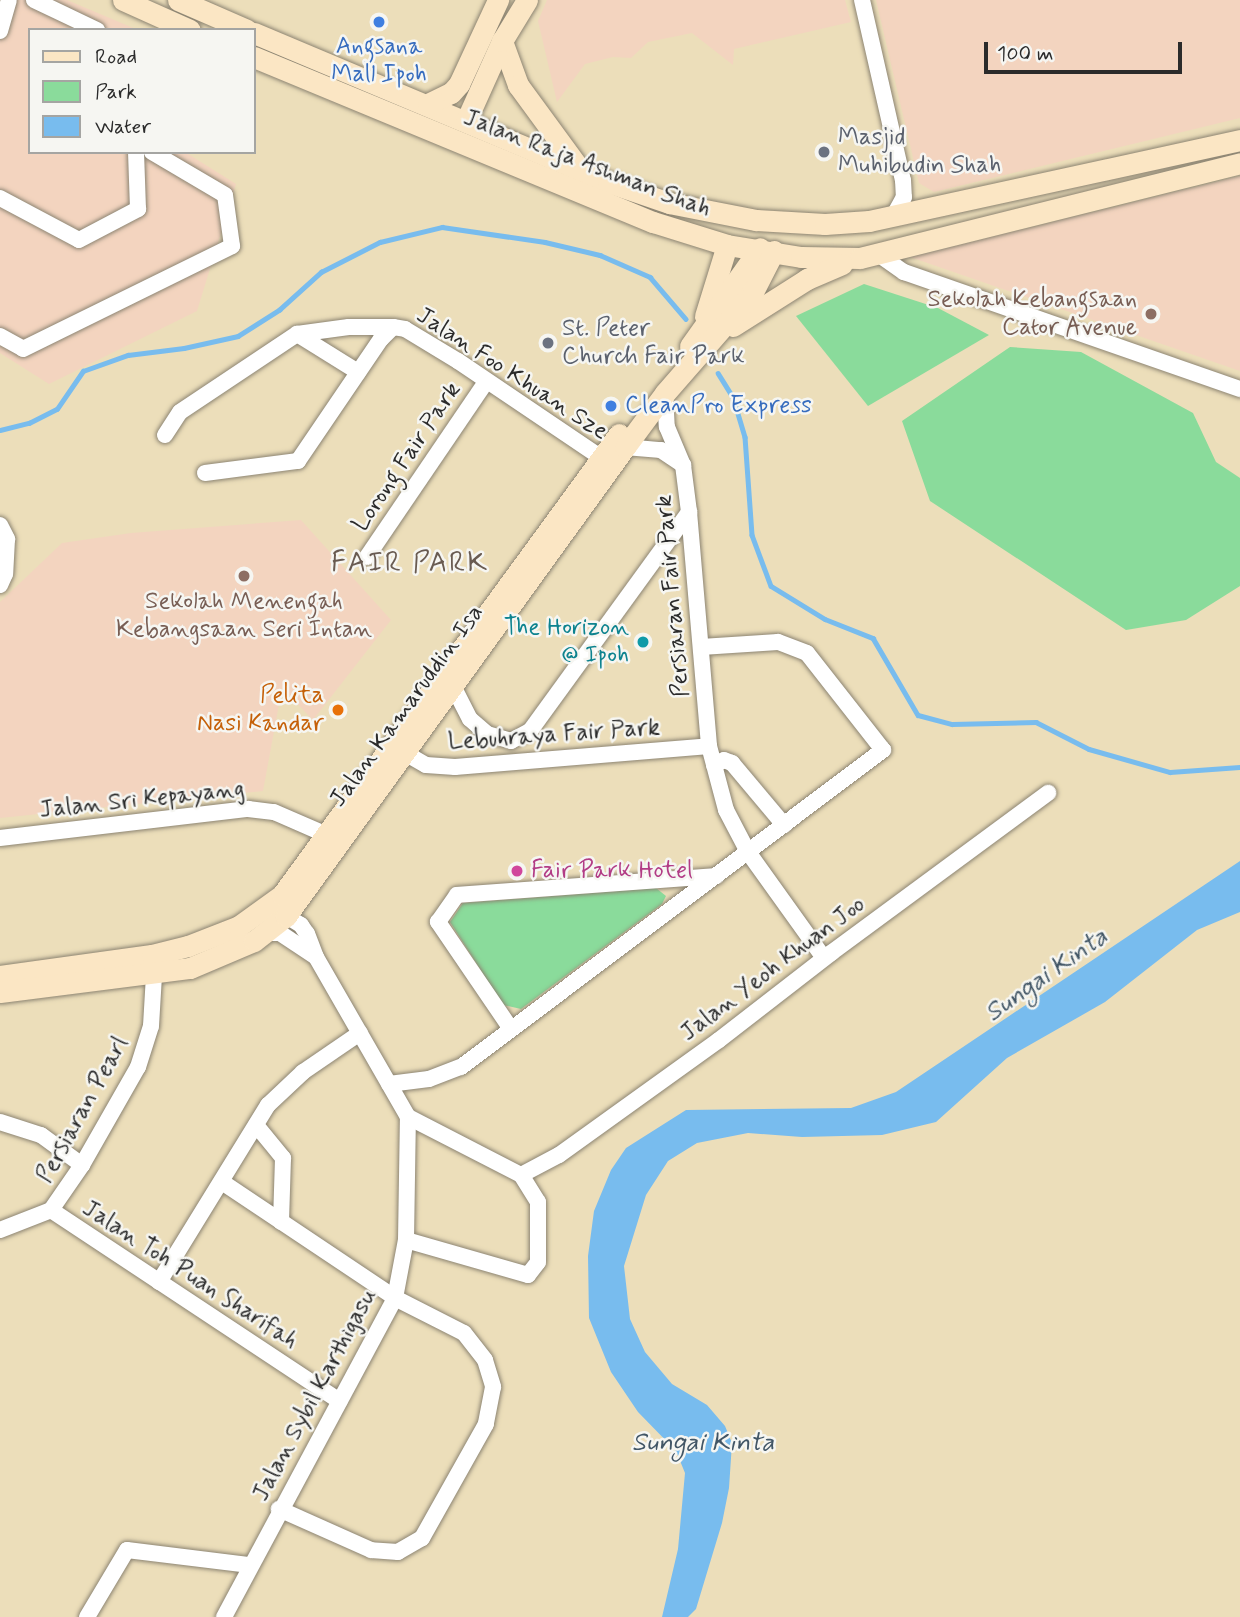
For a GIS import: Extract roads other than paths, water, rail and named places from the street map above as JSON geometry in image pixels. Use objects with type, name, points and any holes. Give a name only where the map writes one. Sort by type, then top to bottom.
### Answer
[{"type":"main road","points":[[123,0],[186,28]]},
{"type":"main road","points":[[178,0],[242,28]]},
{"type":"main road","points":[[428,104],[451,93],[459,84],[498,0]]},
{"type":"main road","points":[[337,93],[374,95],[443,121],[466,121],[502,41],[527,0]]},
{"type":"main road","name":"Jalan Raja Ashman Shah","points":[[256,34],[608,182],[712,214],[816,224],[869,221],[1240,140]]},
{"type":"main road","points":[[502,41],[518,85],[580,169]]},
{"type":"main road","name":"Jalan Raja Ashman Shah","points":[[256,58],[653,222],[727,245],[769,248],[820,259],[869,256],[1240,163]]},
{"type":"main road","points":[[608,182],[655,205],[728,228],[752,232],[769,248],[852,229],[869,221]]},
{"type":"main road","points":[[705,337],[727,245]]},
{"type":"main road","name":"Jalan Kamaruddin Isa","points":[[0,992],[154,975],[190,968],[236,950],[267,933],[286,916],[334,839],[606,461],[705,337],[753,292],[768,268],[769,248]]},
{"type":"main road","points":[[705,337],[807,279],[869,256]]},
{"type":"main road","name":"Jalan Kamaruddin Isa","points":[[0,976],[152,955],[188,946],[239,926],[282,895],[334,839],[405,753],[606,461],[625,447],[705,337]]},
{"type":"main road","points":[[239,926],[251,928],[272,916],[286,916]]},
{"type":"main road","points":[[154,975],[162,965],[188,946]]},
{"type":"street","points":[[0,31],[9,0]]},
{"type":"street","points":[[34,0],[93,28]]},
{"type":"street","points":[[862,0],[903,180],[904,197],[894,215]]},
{"type":"street","points":[[0,198],[79,240],[138,209],[136,154]]},
{"type":"street","points":[[0,335],[23,349],[232,246],[225,195],[155,154]]},
{"type":"street","points":[[869,256],[904,272],[1240,388]]},
{"type":"street","points":[[165,435],[180,412],[297,334],[349,327],[393,327]]},
{"type":"street","name":"Jalan Foo Khuan Sze","points":[[205,473],[298,461],[358,372],[393,327],[405,329],[606,461]]},
{"type":"street","points":[[297,334],[358,372]]},
{"type":"street","name":"Lorong Fair Park","points":[[367,557],[486,382]]},
{"type":"street","name":"Persiaran Fair Park","points":[[666,393],[667,427],[683,464],[689,512],[709,747],[726,810],[748,852],[824,958]]},
{"type":"street","name":"Persiaran Fair Park","points":[[625,447],[661,450],[683,464]]},
{"type":"street","points":[[453,686],[470,719],[487,734],[511,741],[530,732],[689,512]]},
{"type":"street","points":[[0,525],[8,539],[5,574],[0,585]]},
{"type":"street","points":[[389,1084],[429,1079],[461,1067],[883,750],[807,653],[778,642],[701,647]]},
{"type":"street","name":"Lebuhraya Fair Park","points":[[405,753],[426,765],[455,768],[709,747]]},
{"type":"street","points":[[714,765],[724,760],[732,762],[784,825]]},
{"type":"street","name":"Jalan Yeoh Khuan Joo","points":[[521,1174],[580,1140],[719,1040],[824,958],[1048,793]]},
{"type":"street","name":"Jalan Sri Kepayang","points":[[0,838],[248,809],[274,812],[334,839]]},
{"type":"street","points":[[511,1030],[438,922],[457,895],[716,876]]},
{"type":"street","points":[[286,916],[301,925],[316,957],[408,1117],[521,1174],[538,1202],[538,1262],[528,1275],[406,1240]]},
{"type":"street","points":[[267,933],[280,933],[316,957]]},
{"type":"street","name":"Persiaran Pearl","points":[[0,1230],[51,1210],[82,1165],[138,1067],[151,1027],[154,975]]},
{"type":"street","points":[[159,1282],[268,1105],[303,1072],[360,1033]]},
{"type":"street","name":"Jalan Sybil Karthigasu","points":[[224,1617],[279,1509],[395,1298],[406,1240],[408,1117]]},
{"type":"street","points":[[0,1122],[41,1135],[82,1165]]},
{"type":"street","points":[[256,1125],[283,1158],[281,1222]]},
{"type":"street","points":[[222,1182],[395,1298],[464,1333],[485,1360],[493,1387],[486,1424],[422,1538],[398,1552],[371,1550],[279,1509]]},
{"type":"street","name":"Jalan Toh Puan Sharifah","points":[[51,1210],[340,1401]]},
{"type":"street","points":[[87,1617],[127,1550],[250,1565]]},
{"type":"water","name":"Sungai Kinta","points":[[1240,861],[1240,912],[1197,930],[1105,1002],[1007,1058],[936,1122],[882,1135],[802,1137],[748,1133],[697,1143],[668,1161],[646,1195],[624,1266],[630,1319],[645,1352],[672,1384],[707,1405],[725,1426],[732,1443],[729,1488],[722,1523],[696,1609],[688,1617],[662,1617],[678,1549],[685,1473],[676,1451],[638,1412],[611,1372],[589,1318],[588,1256],[594,1211],[611,1170],[626,1148],[686,1110],[851,1108],[896,1092]]},
{"type":"waterway","points":[[0,430],[29,423],[57,409],[83,371],[128,355],[184,348],[238,336],[279,310],[321,272],[380,242],[442,227],[545,242],[600,255],[650,277],[686,319]]},
{"type":"waterway","points":[[718,373],[733,397],[745,437],[752,535],[771,586],[825,619],[873,638],[918,715],[952,724],[1036,722],[1089,749],[1170,772],[1240,767]]},
{"type":"place","name":"Angsana Mall Ipoh","points":[[379,22]]},
{"type":"place","name":"Masjid Muhibudin Shah","points":[[824,152]]},
{"type":"place","name":"Sekolah Kebangsaan Cator Avenue","points":[[1151,314]]},
{"type":"place","name":"St. Peter Church Fair Park","points":[[548,343]]},
{"type":"place","name":"CleanPro Express","points":[[611,406]]},
{"type":"place","name":"Sekolah Menengah Kebangsaan Seri Intan","points":[[244,576]]},
{"type":"place","name":"The Horizon @ Ipoh","points":[[643,642]]},
{"type":"place","name":"Pelita Nasi Kandar","points":[[338,710]]},
{"type":"place","name":"Fair Park Hotel","points":[[517,871]]},
{"type":"district","name":"FAIR PARK","points":[[410,564]]}]
